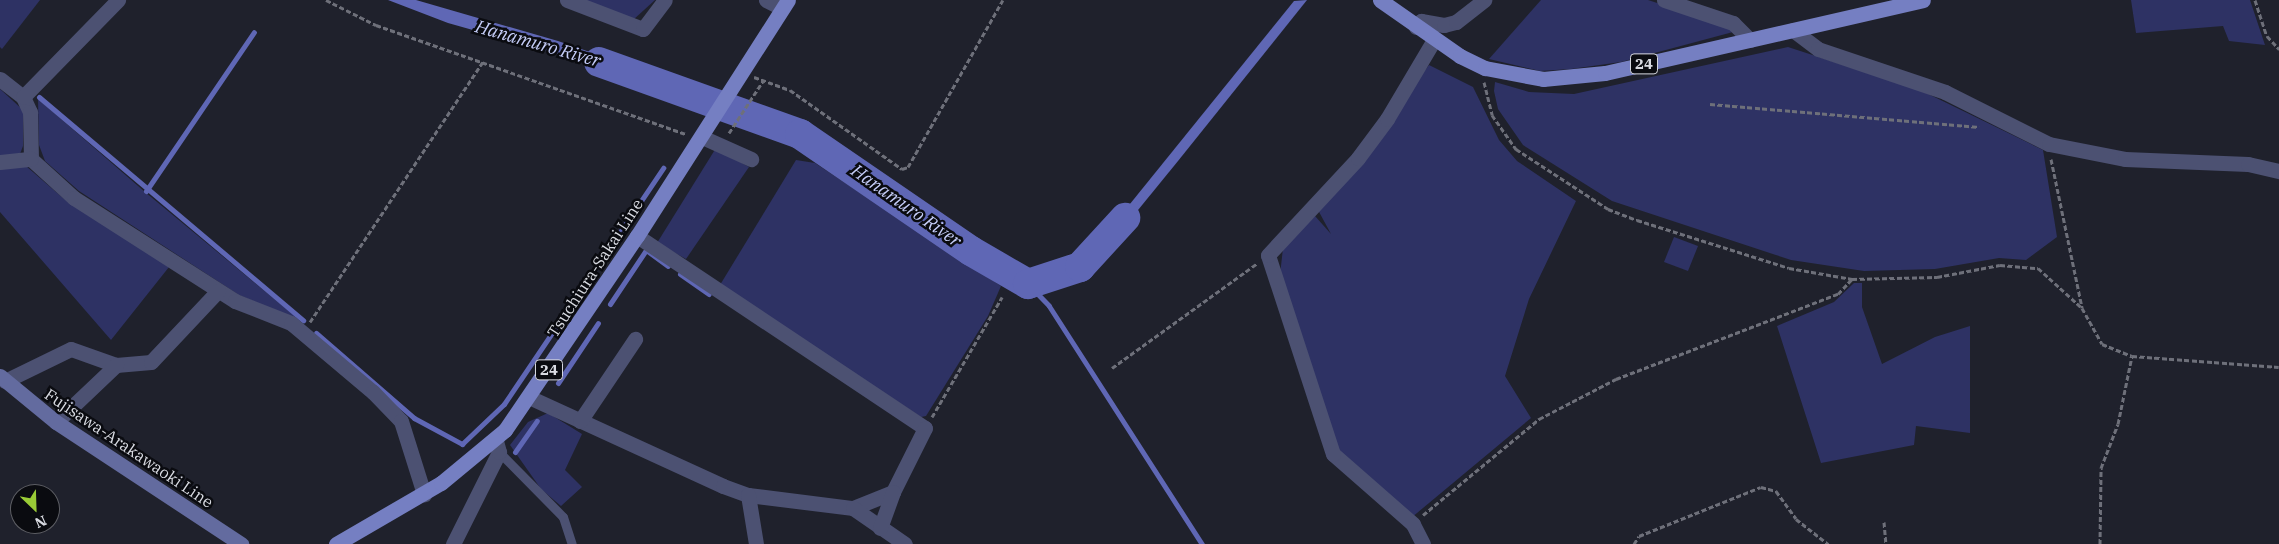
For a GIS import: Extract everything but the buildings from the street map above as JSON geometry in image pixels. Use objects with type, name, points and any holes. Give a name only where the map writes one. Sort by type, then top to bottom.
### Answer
[{"type":"main road","name":"24","points":[[1380,0],[1434,40],[1485,68],[1543,79],[1570,79],[1793,30],[1871,6],[1922,0]]},
{"type":"main road","name":"Tsuchiura-Sakai Line","points":[[336,544],[424,494],[498,446],[742,76],[785,4]]},
{"type":"main road","name":"Fujisawa-Arakawaoki Line","points":[[3,378],[56,422],[241,544]]},
{"type":"street","points":[[23,97],[118,0]]},
{"type":"street","points":[[567,0],[643,29],[665,0]]},
{"type":"street","points":[[766,0],[785,4]]},
{"type":"street","points":[[1416,27],[1421,20],[1444,25],[1456,22],[1484,0]]},
{"type":"street","points":[[1664,0],[1733,23],[1750,40]]},
{"type":"street","points":[[1793,30],[1818,49],[1945,92],[2049,144],[2125,159],[2248,164],[2279,171]]},
{"type":"street","points":[[1423,544],[1413,524],[1333,454],[1268,255],[1370,142],[1434,40]]},
{"type":"street","points":[[0,79],[23,97],[30,112],[32,159],[74,198],[218,291],[304,332],[401,421],[424,494]]},
{"type":"street","points":[[704,133],[751,159]]},
{"type":"street","points":[[0,162],[32,159]]},
{"type":"street","points":[[637,236],[926,428],[893,492],[880,528]]},
{"type":"street","points":[[3,378],[71,349],[116,365],[143,364],[160,356],[218,291]]},
{"type":"street","points":[[580,421],[635,339]]},
{"type":"street","points":[[56,422],[116,365]]},
{"type":"street","points":[[530,398],[748,495],[853,508],[893,492]]},
{"type":"street","points":[[453,544],[498,446]]},
{"type":"street","points":[[748,495],[756,544]]},
{"type":"street","points":[[853,508],[905,544]]},
{"type":"lane","points":[[498,446],[563,517],[572,544]]},
{"type":"path","points":[[326,0],[376,25],[704,133]]},
{"type":"path","points":[[742,76],[790,90],[824,111],[902,169],[908,167],[1004,0]]},
{"type":"path","points":[[2255,0],[2266,36],[2279,49]]},
{"type":"path","points":[[304,332],[484,62]]},
{"type":"path","points":[[1485,68],[1492,115],[1516,149],[1608,209],[1789,268],[1852,279],[1937,276],[2000,265],[2038,268],[2082,308]]},
{"type":"path","points":[[726,138],[763,81]]},
{"type":"path","points":[[1710,104],[1928,124],[1996,128],[2010,124]]},
{"type":"path","points":[[2049,144],[2082,308],[2102,344],[2132,356],[2279,367]]},
{"type":"path","points":[[1112,368],[1268,255]]},
{"type":"path","points":[[1413,524],[1539,419],[1616,379],[1838,294],[1852,279]]},
{"type":"path","points":[[926,428],[1002,296]]},
{"type":"path","points":[[2100,544],[2101,468],[2118,424],[2132,356]]},
{"type":"path","points":[[1634,544],[1639,536],[1761,487],[1776,491],[1796,519],[1828,544]]},
{"type":"path","points":[[1884,522],[1886,544]]},
{"type":"shaded area","points":[[0,0],[40,0],[2,49],[0,47]]},
{"type":"shaded area","points":[[580,0],[655,0],[633,20]]},
{"type":"shaded area","points":[[1541,0],[1648,0],[1731,27],[1733,32],[1621,62],[1571,69],[1540,71],[1489,59]]},
{"type":"shaded area","points":[[2131,0],[2250,0],[2265,45],[2229,41],[2223,26],[2136,33]]},
{"type":"shaded area","points":[[1788,47],[1920,90],[2043,150],[2057,237],[2026,260],[1999,258],[1935,269],[1864,271],[1791,260],[1612,201],[1523,145],[1498,109],[1494,91],[1495,82],[1529,92],[1574,94]]},
{"type":"shaded area","points":[[1429,65],[1473,87],[1499,140],[1517,161],[1576,201],[1529,299],[1505,376],[1531,418],[1411,518],[1343,457],[1333,440],[1280,275],[1283,248],[1315,216],[1331,234],[1318,210]]},
{"type":"shaded area","points":[[0,89],[23,110],[23,146],[20,154],[0,158]]},
{"type":"shaded area","points":[[38,99],[145,192],[302,322],[239,295],[79,191],[45,161],[39,145]]},
{"type":"shaded area","points":[[716,148],[749,167],[686,259],[657,243]]},
{"type":"shaded area","points":[[796,160],[815,163],[1001,286],[988,316],[926,416],[921,417],[720,285]]},
{"type":"shaded area","points":[[26,166],[63,198],[169,267],[111,340],[0,212],[0,168]]},
{"type":"shaded area","points":[[1674,237],[1698,246],[1688,271],[1664,262]]},
{"type":"shaded area","points":[[1854,283],[1862,283],[1862,307],[1882,364],[1935,337],[1970,326],[1970,433],[1916,426],[1914,445],[1821,463],[1777,326],[1834,302]]},
{"type":"shaded area","points":[[548,413],[582,434],[565,470],[582,487],[561,506],[541,489],[510,445],[528,422]]},
{"type":"water","points":[[388,0],[416,0],[558,41],[775,116],[839,152],[833,162],[715,98],[448,23]]},
{"type":"water","points":[[1307,0],[1103,253],[1096,246],[1294,1]]},
{"type":"waterway","points":[[146,191],[254,32]]},
{"type":"waterway","name":"Hanamuro River","points":[[599,62],[800,134],[971,251],[1028,284],[1080,267],[1125,218]]},
{"type":"waterway","points":[[39,97],[303,320]]},
{"type":"waterway","points":[[316,333],[414,418],[462,444],[504,404],[663,168]]},
{"type":"waterway","points":[[610,304],[646,250],[668,266]]},
{"type":"waterway","points":[[680,274],[709,294]]},
{"type":"waterway","points":[[1028,284],[1049,306],[1202,544]]},
{"type":"waterway","points":[[558,383],[598,323]]},
{"type":"waterway","points":[[515,452],[537,421]]}]
